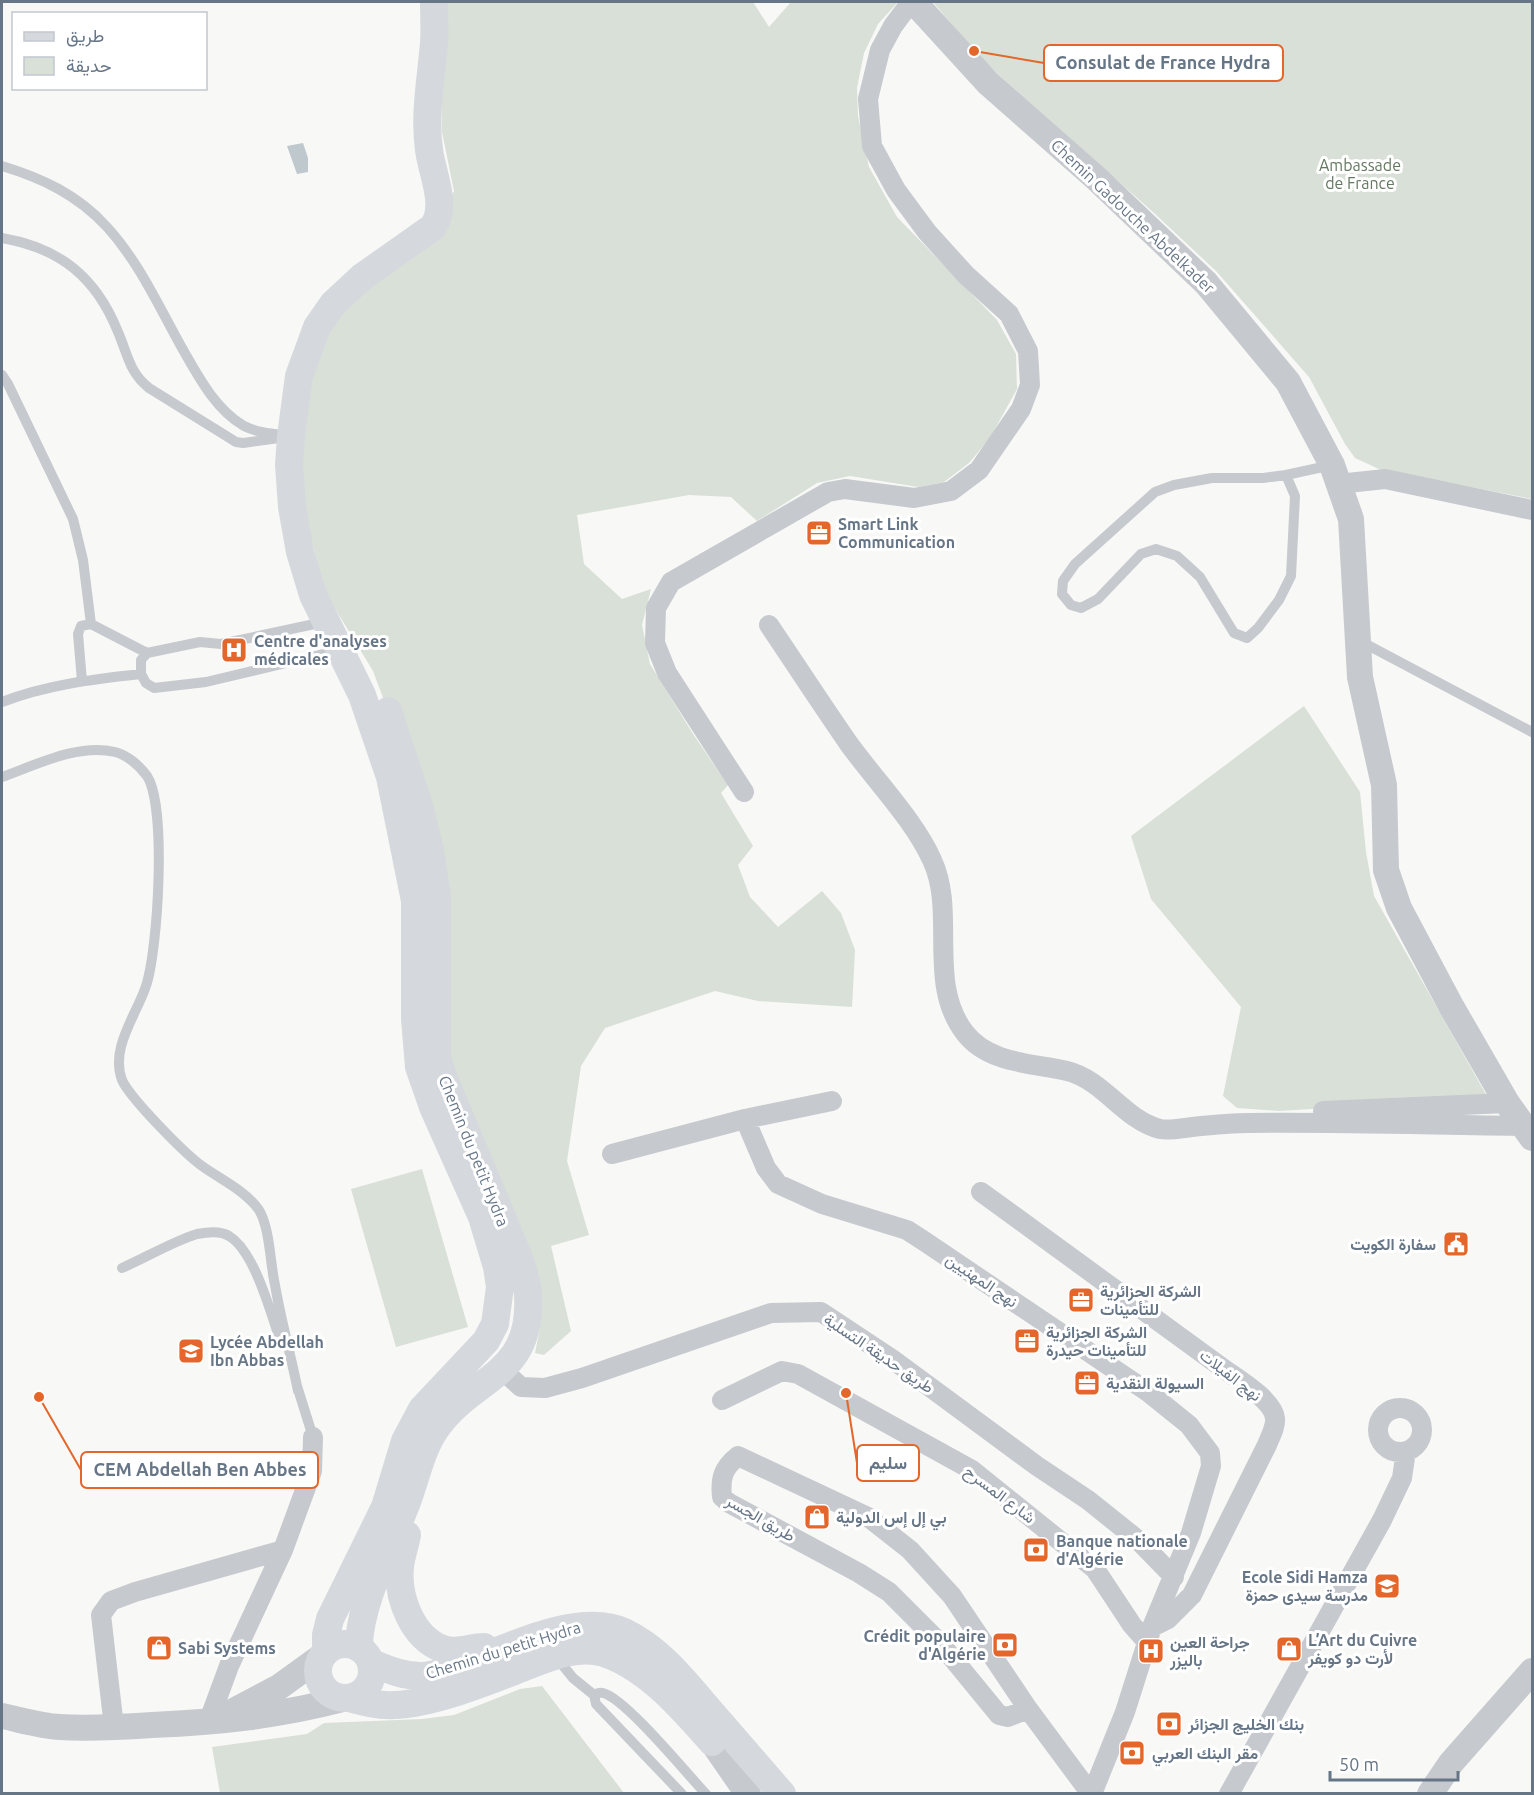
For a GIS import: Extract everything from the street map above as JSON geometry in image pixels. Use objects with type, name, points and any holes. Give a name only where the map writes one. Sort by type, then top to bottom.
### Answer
[{"type":"main road","name":"Chemin du petit Hydra","points":[[434,2],[434,41],[426,117],[429,150],[440,205],[439,218],[433,227],[362,277],[333,304],[316,327],[299,376],[289,465],[292,507],[300,552],[313,595],[332,619],[349,648],[378,685],[402,750],[419,806],[438,897],[437,1057],[444,1079],[512,1241],[528,1293],[526,1328],[519,1349],[502,1370],[448,1413],[435,1431],[420,1464],[362,1616],[366,1655],[397,1674],[426,1676],[559,1630],[586,1624],[623,1631],[654,1651],[672,1668],[782,1794]]},
{"type":"main road","name":"Chemin du petit Hydra","points":[[324,1654],[330,1619],[385,1507],[405,1441],[422,1409],[486,1341],[495,1324],[500,1287],[497,1267],[482,1217],[433,1107],[419,1067],[415,1019],[415,901],[411,874],[390,777],[362,695],[349,648]]},
{"type":"main road","points":[[408,1499],[410,1522],[400,1576],[409,1616],[419,1632],[442,1649],[453,1651],[485,1647],[504,1649]]},
{"type":"main road","points":[[342,1643],[366,1655],[373,1675],[369,1686],[360,1694],[346,1698],[334,1696],[326,1691],[318,1674],[324,1654],[342,1643]]},
{"type":"main road","name":"Chemin du petit Hydra","points":[[346,1698],[371,1704],[416,1703],[574,1650],[602,1652],[627,1663],[664,1691],[708,1736],[759,1794]]},
{"type":"street","name":"Chemin Gadouche Abdelkader","points":[[912,2],[988,83],[1097,179],[1206,283],[1288,382],[1335,475],[1351,519],[1360,677],[1384,784],[1386,870],[1399,908],[1451,1006],[1507,1103],[1529,1132]]},
{"type":"street","points":[[744,792],[667,673],[655,643],[656,608],[671,582],[828,492],[845,489],[914,498],[951,491],[979,470],[1021,409],[1030,385],[1028,351],[1009,314],[966,275],[927,232],[896,190],[872,146],[868,99],[880,50],[893,26],[912,2]]},
{"type":"street","points":[[1335,475],[1385,479],[1528,512]]},
{"type":"street","points":[[769,625],[849,743],[909,823],[932,859],[943,889],[944,976],[953,1011],[966,1034],[988,1052],[1023,1064],[1069,1071],[1096,1084],[1142,1122],[1163,1130],[1228,1124],[1280,1113],[1507,1103]]},
{"type":"street","points":[[612,1154],[746,1119],[832,1101]]},
{"type":"street","name":"نهج المهنيين","points":[[746,1119],[766,1168],[778,1185],[822,1204],[907,1230],[1157,1398],[1189,1425],[1210,1453],[1211,1466],[1191,1533],[1174,1576]]},
{"type":"street","points":[[1228,1124],[1529,1132]]},
{"type":"street","name":"نهج الفيلات","points":[[981,1192],[1224,1369],[1258,1395],[1274,1413],[1274,1429],[1267,1445],[1192,1595],[1150,1635]]},
{"type":"street","name":"طريق حديقة التسلية","points":[[502,1370],[521,1387],[545,1388],[582,1378],[771,1313],[821,1312],[892,1359],[1037,1466],[1088,1500],[1138,1540],[1174,1576]]},
{"type":"street","name":"شارع المسرح","points":[[722,1400],[782,1371],[798,1374],[972,1470],[1095,1569],[1131,1625],[1150,1635]]},
{"type":"street","points":[[208,1723],[229,1666],[283,1550],[312,1472],[313,1437]]},
{"type":"street","points":[[1229,1794],[1382,1520],[1402,1478],[1406,1451]]},
{"type":"street","name":"طريق الجسر","points":[[1028,1709],[1014,1716],[999,1715],[934,1636],[889,1592],[820,1551],[729,1503],[722,1497],[720,1484],[726,1465],[738,1456],[762,1466],[868,1517],[910,1550],[952,1596],[1028,1709],[1092,1794]]},
{"type":"street","points":[[114,1728],[101,1616],[111,1601],[135,1592],[283,1550]]},
{"type":"street","points":[[1092,1794],[1125,1712],[1150,1635],[1174,1576]]},
{"type":"street","points":[[208,1723],[264,1696],[324,1654]]},
{"type":"street","points":[[1430,1794],[1451,1763],[1533,1671]]},
{"type":"street","points":[[2,1716],[57,1727],[114,1728],[208,1723],[298,1711],[346,1698]]},
{"type":"street","points":[[708,1736],[748,1794]]},
{"type":"lane","points":[[2,166],[30,174],[60,188],[81,202],[107,226],[130,256],[198,376],[219,405],[247,427],[261,432],[291,436]]},
{"type":"lane","points":[[2,238],[24,242],[55,255],[78,270],[106,305],[131,368],[137,378],[149,388],[236,442],[291,436]]},
{"type":"lane","points":[[2,375],[73,519],[83,560],[91,624]]},
{"type":"lane","points":[[1286,475],[1295,495],[1291,576],[1279,600],[1258,628],[1247,638],[1234,633],[1200,577],[1177,555],[1156,549],[1142,554],[1098,599],[1081,608],[1071,605],[1062,594],[1063,581],[1075,564],[1155,492],[1174,485],[1212,478],[1263,478],[1286,475],[1335,475]]},
{"type":"lane","points":[[332,619],[221,644],[200,642],[147,653],[141,660],[141,674],[146,683],[154,688],[206,682],[349,648]]},
{"type":"lane","points":[[82,681],[78,634],[81,626],[91,624],[147,653]]},
{"type":"lane","points":[[1358,639],[1533,732]]},
{"type":"lane","points":[[2,702],[25,693],[82,681],[141,674]]},
{"type":"lane","points":[[2,777],[62,755],[93,749],[116,752],[132,760],[148,777],[155,806],[159,860],[154,949],[147,986],[119,1053],[118,1066],[123,1082],[134,1097],[183,1150],[258,1208],[264,1221],[275,1286],[298,1391]]},
{"type":"lane","points":[[122,1268],[195,1235],[213,1232],[228,1235],[241,1246],[254,1268],[313,1437]]},
{"type":"lane","points":[[556,1656],[573,1678],[594,1695],[596,1704],[682,1794]]},
{"type":"lane","points":[[594,1695],[601,1692],[620,1703],[705,1794]]},
{"type":"green space","points":[[439,2],[753,2],[769,27],[791,2],[898,2],[878,24],[864,53],[857,88],[858,116],[869,167],[897,217],[997,320],[1016,354],[1017,389],[990,438],[969,463],[944,482],[918,487],[850,476],[817,483],[757,521],[731,497],[689,495],[577,515],[584,564],[622,599],[651,589],[642,625],[650,664],[728,785],[721,793],[753,846],[738,865],[750,897],[778,927],[822,891],[841,913],[855,950],[852,1007],[758,1001],[715,991],[605,1028],[581,1066],[567,1161],[589,1235],[551,1246],[571,1331],[544,1355],[535,1353],[540,1328],[447,1079],[394,727],[373,671],[325,592],[297,484],[313,355],[352,295],[439,218],[454,191],[442,132]]},
{"type":"green space","name":"Ambassade de France","points":[[933,2],[1532,2],[1532,499],[1379,469],[1355,458],[1309,377],[1216,271],[1000,76],[977,54]]},
{"type":"green space","points":[[1304,706],[1360,792],[1366,852],[1374,896],[1488,1098],[1279,1111],[1237,1108],[1223,1096],[1241,1007],[1151,899],[1131,836]]},
{"type":"green space","points":[[422,1169],[468,1327],[396,1347],[351,1189]]},
{"type":"green space","points":[[542,1686],[624,1793],[220,1793],[212,1747],[307,1734],[324,1723],[422,1719],[454,1715],[520,1689]]},
{"type":"shaded area","points":[[303,143],[308,158],[308,172],[297,174],[287,146]]},
{"type":"place","name":"Consulat de France Hydra","points":[[974,51]]},
{"type":"place","name":"Smart Link Communication","points":[[819,533]]},
{"type":"place","name":"Centre d'analyses médicales","points":[[234,650]]},
{"type":"place","name":"سفارة الكويت","points":[[1456,1244]]},
{"type":"place","name":"الشركة الجزائرية للتأمينات","points":[[1081,1300]]},
{"type":"place","name":"الشركة الجزائرية للتأمينات حيدرة","points":[[1027,1341]]},
{"type":"place","name":"Lycée Abdellah Ibn Abbas","points":[[191,1351]]},
{"type":"place","name":"السيولة النقدية","points":[[1087,1383]]},
{"type":"place","name":"سليم","points":[[846,1393]]},
{"type":"place","name":"CEM Abdellah Ben Abbes","points":[[39,1397]]},
{"type":"place","name":"بي إل إس الدولية","points":[[817,1517]]},
{"type":"place","name":"Banque nationale d'Algérie","points":[[1036,1550]]},
{"type":"place","name":"Ecole Sidi Hamza مدرسة سيدى حمزة","points":[[1387,1586]]},
{"type":"place","name":"Crédit populaire d'Algérie","points":[[1005,1645]]},
{"type":"place","name":"Sabi Systems","points":[[159,1648]]},
{"type":"place","name":"L’Art du Cuivre لأرت دو كويفر","points":[[1289,1649]]},
{"type":"place","name":"جراحة العين باليزر","points":[[1151,1651]]},
{"type":"place","name":"بنك الخليج الجزائر","points":[[1169,1724]]},
{"type":"place","name":"مقر البنك العربي","points":[[1132,1753]]}]
